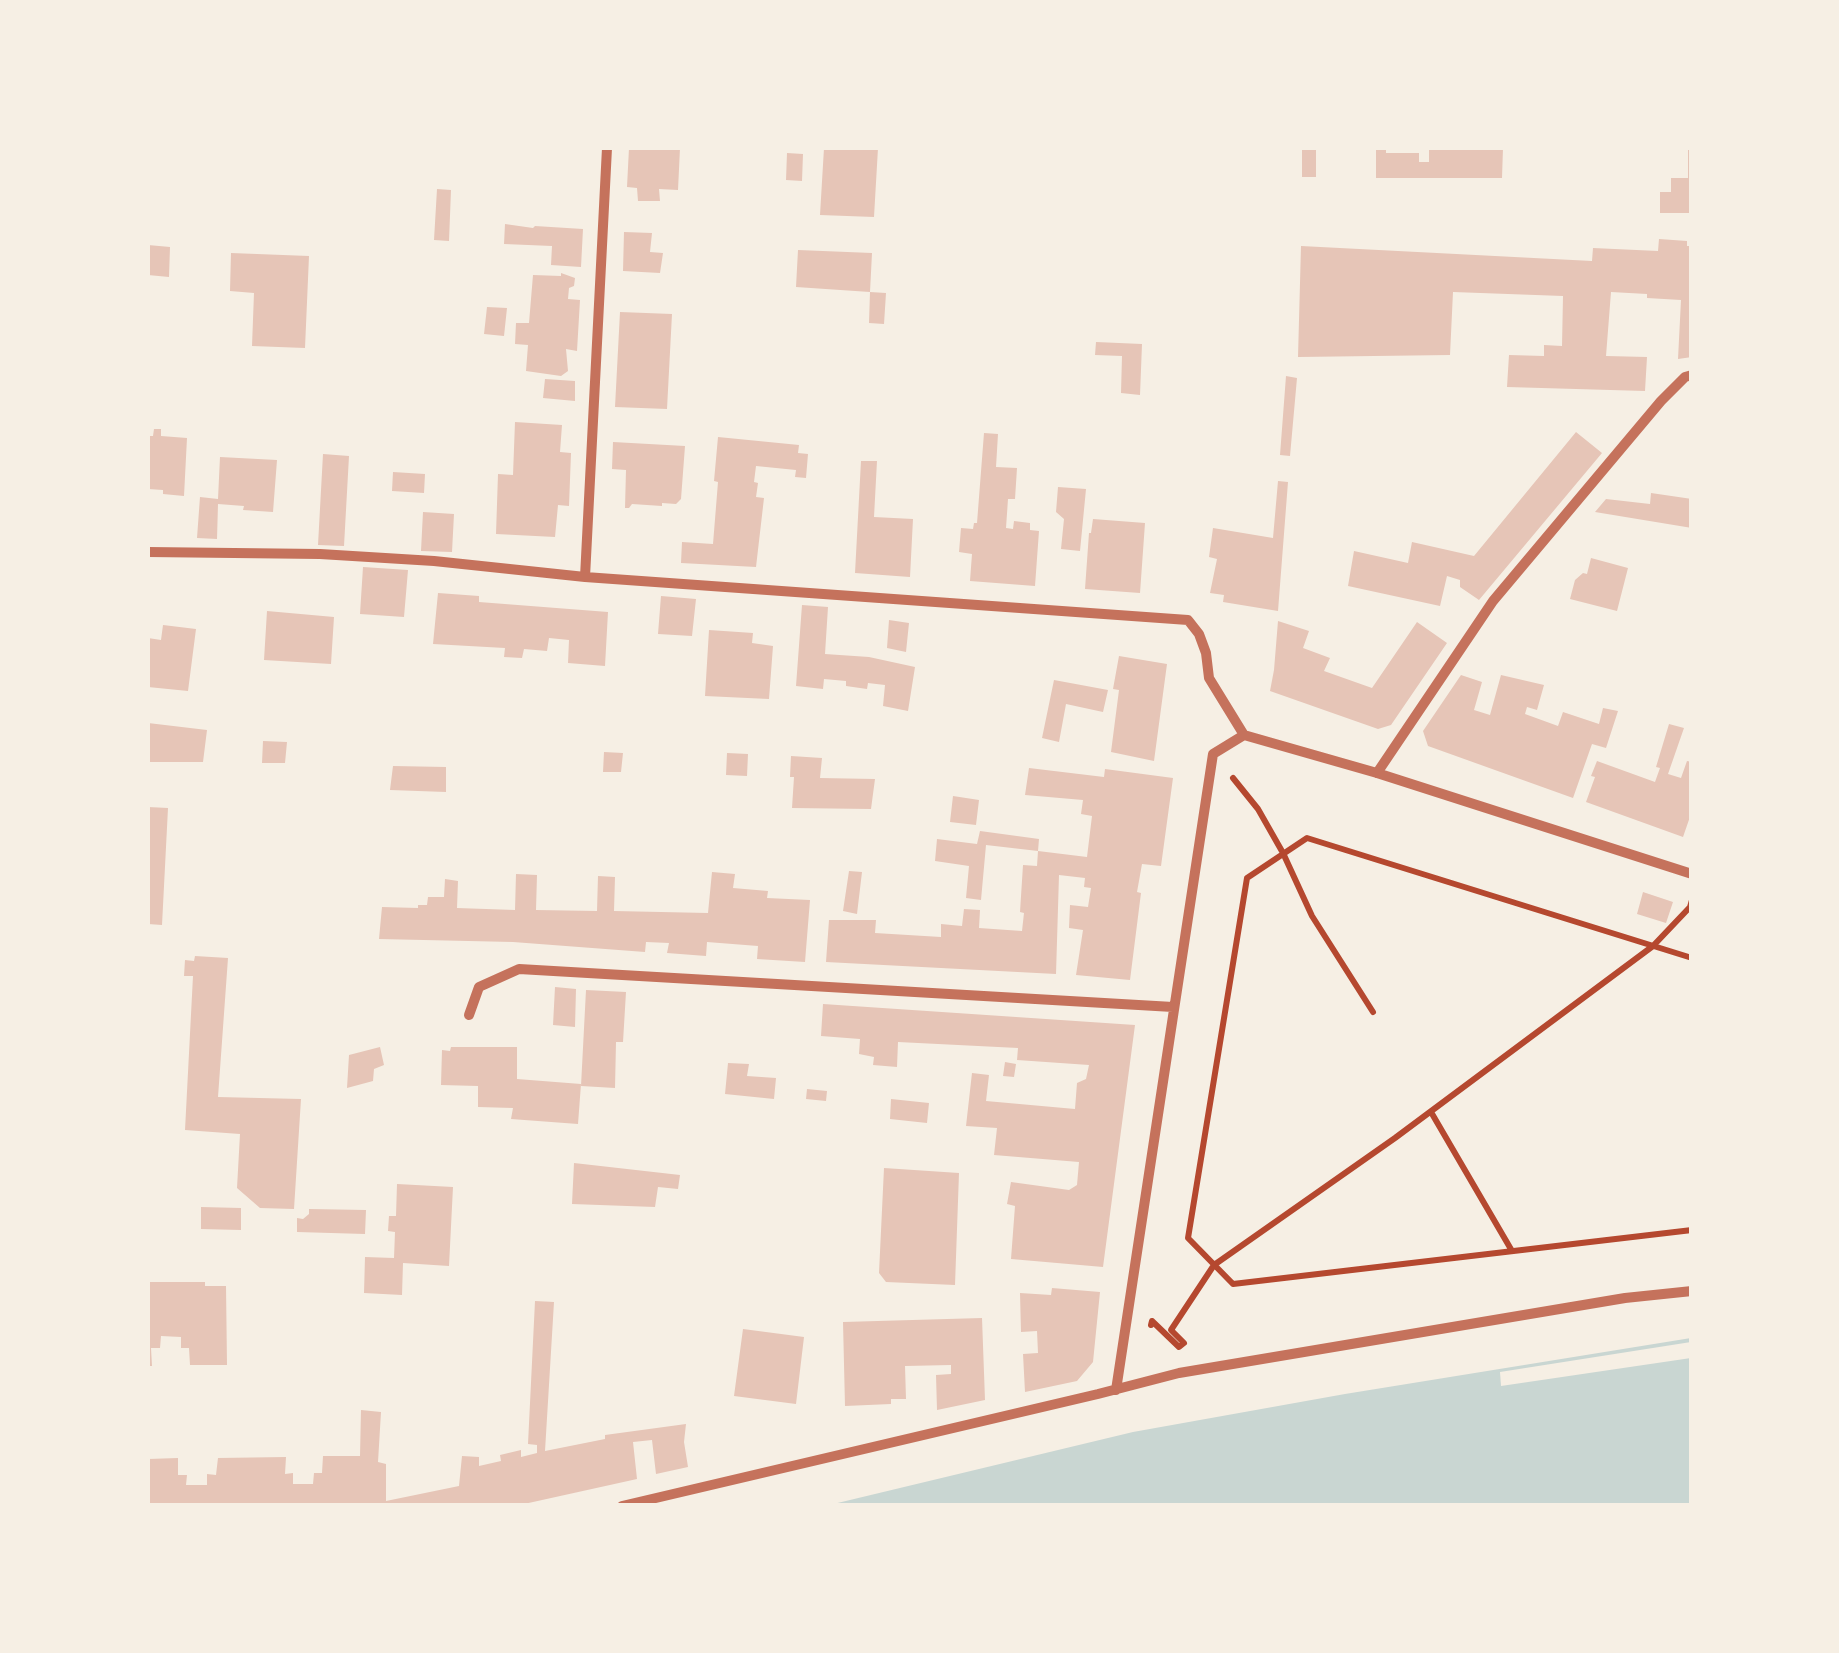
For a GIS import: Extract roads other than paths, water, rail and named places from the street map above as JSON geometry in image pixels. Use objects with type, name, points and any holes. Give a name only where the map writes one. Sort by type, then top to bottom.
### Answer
[{"type":"street","points":[[585,577],[607,148]]},
{"type":"street","points":[[1377,773],[1493,601],[1672,388],[1692,375]]},
{"type":"street","points":[[148,552],[339,555],[434,561],[585,577],[1188,620],[1200,634],[1209,678],[1244,735],[1377,773],[1692,874]]},
{"type":"street","points":[[1116,1390],[1213,754],[1244,735]]},
{"type":"street","points":[[469,1015],[479,987],[519,968],[1173,1007]]},
{"type":"street","points":[[622,1506],[1191,1370],[1692,1290]]}]
